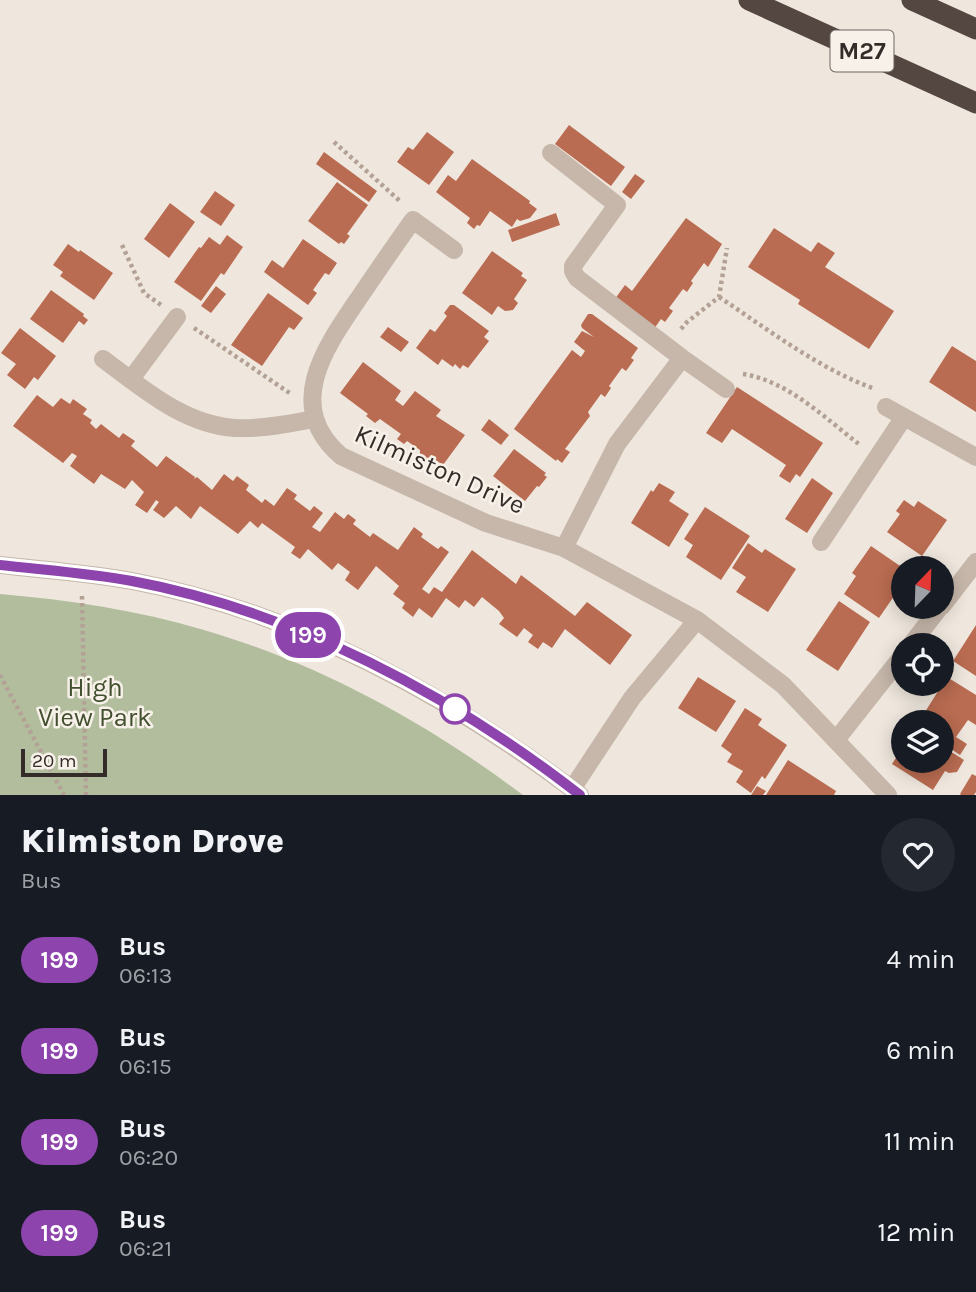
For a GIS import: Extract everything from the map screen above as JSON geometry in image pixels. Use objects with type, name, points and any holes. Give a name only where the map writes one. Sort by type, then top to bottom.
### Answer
[{"type":"highway","name":"M27","points":[[749,0],[976,103]]},
{"type":"highway","name":"M27","points":[[912,0],[976,29]]},
{"type":"street","points":[[551,153],[617,205],[573,265],[577,278],[726,389]]},
{"type":"street","points":[[103,359],[182,414],[206,423],[234,428],[269,427],[314,419],[312,401],[316,371],[333,336],[413,220],[454,250]]},
{"type":"street","points":[[131,379],[177,317]]},
{"type":"street","points":[[565,548],[617,444],[675,353]]},
{"type":"street","points":[[886,407],[976,457]]},
{"type":"street","points":[[821,542],[904,417]]},
{"type":"street","name":"Kilmiston Drive","points":[[314,419],[330,447],[341,456],[486,523],[565,548],[696,620],[783,685],[888,795]]},
{"type":"street","points":[[954,590],[976,562]]},
{"type":"street","points":[[0,565],[133,581],[243,611],[298,631],[388,673],[465,714],[576,792],[632,698],[696,620]]},
{"type":"street","points":[[836,740],[891,669]]},
{"type":"path","points":[[334,142],[404,204],[413,220]]},
{"type":"path","points":[[121,245],[144,293],[259,374],[296,397],[312,401]]},
{"type":"path","points":[[675,353],[687,322],[719,297],[727,248]]},
{"type":"path","points":[[719,297],[851,381],[892,396],[886,407]]},
{"type":"path","points":[[726,389],[739,373],[760,377],[795,395],[877,458]]},
{"type":"path","points":[[81,574],[86,795]]},
{"type":"path","points":[[0,675],[64,795]]},
{"type":"green space","name":"High View Park","points":[[0,594],[128,611],[204,630],[289,660],[331,678],[410,720],[523,795],[0,795]]},
{"type":"building","points":[[569,125],[625,167],[611,186],[555,144]]},
{"type":"building","points":[[427,132],[454,152],[429,185],[397,162],[408,147],[413,150]]},
{"type":"building","points":[[324,152],[377,191],[369,202],[316,164]]},
{"type":"building","points":[[472,159],[530,201],[537,209],[530,218],[520,221],[517,219],[512,227],[490,211],[480,226],[477,225],[474,229],[467,223],[470,218],[436,192],[448,175],[456,181]]},
{"type":"building","points":[[635,174],[645,181],[631,199],[622,192]]},
{"type":"building","points":[[337,182],[368,205],[347,234],[350,236],[344,244],[339,244],[308,221]]},
{"type":"building","points":[[215,191],[235,205],[221,226],[200,212]]},
{"type":"building","points":[[170,203],[195,222],[169,258],[144,239]]},
{"type":"building","points":[[556,213],[560,225],[512,242],[508,230]]},
{"type":"building","points":[[686,218],[722,244],[708,267],[704,263],[691,281],[693,283],[687,292],[683,289],[669,308],[673,311],[665,322],[661,319],[651,333],[612,303],[625,285],[632,291]]},
{"type":"building","points":[[774,228],[811,252],[818,242],[835,253],[825,267],[894,311],[869,349],[798,304],[800,300],[748,267]]},
{"type":"building","points":[[227,235],[243,247],[224,275],[221,273],[201,301],[174,282],[209,237],[220,245]]},
{"type":"building","points":[[303,239],[337,263],[329,275],[325,273],[313,290],[317,293],[308,305],[264,272],[272,260],[283,268]]},
{"type":"building","points":[[68,244],[113,273],[94,300],[60,276],[63,272],[53,265]]},
{"type":"building","points":[[492,251],[523,273],[521,276],[527,280],[514,299],[518,303],[513,310],[505,311],[498,306],[492,315],[462,293]]},
{"type":"building","points":[[216,286],[226,294],[211,313],[201,306]]},
{"type":"building","points":[[51,290],[84,314],[88,320],[84,325],[79,321],[63,343],[30,319]]},
{"type":"building","points":[[268,293],[303,318],[294,330],[289,327],[262,366],[231,345]]},
{"type":"building","points":[[450,305],[454,305],[489,331],[484,337],[489,341],[468,368],[463,365],[460,369],[455,364],[453,367],[442,359],[438,365],[416,348],[430,329],[435,332],[447,316],[444,313]]},
{"type":"building","points":[[588,314],[592,314],[638,348],[626,371],[622,368],[609,386],[611,388],[605,397],[601,394],[588,412],[590,416],[565,449],[570,452],[562,463],[514,429],[572,350],[581,357],[585,351],[574,342],[582,331],[594,337],[581,325]]},
{"type":"building","points":[[388,327],[409,342],[401,352],[380,337]]},
{"type":"building","points":[[20,328],[56,356],[38,380],[34,377],[25,389],[7,375],[16,364],[1,353]]},
{"type":"building","points":[[952,346],[976,361],[976,412],[929,382]]},
{"type":"building","points":[[363,362],[401,391],[395,400],[403,406],[415,391],[441,410],[436,416],[465,435],[443,465],[434,459],[428,461],[420,456],[420,450],[407,441],[404,444],[397,439],[401,434],[380,419],[375,423],[366,416],[368,414],[340,393]]},
{"type":"building","points":[[737,387],[823,443],[800,477],[796,474],[790,483],[779,476],[786,465],[732,429],[722,443],[706,433]]},
{"type":"building","points":[[37,395],[53,407],[61,398],[70,404],[73,399],[87,409],[83,414],[92,420],[90,423],[96,429],[101,424],[119,438],[123,433],[135,441],[131,446],[157,467],[166,456],[212,490],[224,474],[233,481],[237,476],[249,485],[246,490],[262,503],[265,499],[274,506],[287,488],[297,495],[294,499],[310,511],[314,506],[323,513],[312,527],[320,532],[335,512],[344,519],[348,514],[356,520],[353,524],[370,537],[373,533],[398,550],[414,527],[423,534],[421,537],[438,549],[441,546],[449,552],[422,589],[429,594],[434,587],[442,592],[472,550],[516,584],[521,575],[575,616],[587,602],[632,635],[610,665],[565,629],[552,648],[543,642],[538,649],[528,642],[533,635],[524,628],[517,637],[499,624],[504,618],[482,597],[474,607],[465,600],[459,608],[446,598],[432,618],[419,608],[413,617],[402,608],[405,603],[393,594],[399,586],[376,566],[358,590],[345,580],[350,572],[338,563],[332,570],[308,549],[300,559],[291,553],[295,547],[262,523],[258,528],[250,521],[238,534],[200,506],[191,519],[176,506],[164,518],[153,510],[159,502],[156,500],[147,513],[135,505],[144,492],[132,480],[125,489],[101,474],[94,484],[70,466],[77,456],[72,453],[63,463],[13,426]]},
{"type":"building","points":[[489,419],[509,435],[501,445],[481,430]]},
{"type":"building","points":[[514,449],[546,473],[544,475],[547,477],[525,501],[493,476]]},
{"type":"building","points":[[812,478],[833,493],[807,533],[785,519]]},
{"type":"building","points":[[659,483],[675,492],[669,501],[689,514],[669,547],[631,523],[651,490],[653,492]]},
{"type":"building","points":[[904,500],[914,507],[918,501],[947,520],[922,556],[887,532],[900,514],[896,511]]},
{"type":"building","points":[[705,507],[750,536],[721,580],[686,557],[693,545],[684,539]]},
{"type":"building","points":[[748,543],[762,553],[765,549],[796,569],[768,612],[736,592],[746,577],[732,568]]},
{"type":"building","points":[[871,546],[891,560],[891,600],[879,618],[844,594],[856,576],[852,573]]},
{"type":"building","points":[[839,601],[870,622],[838,671],[806,650]]},
{"type":"building","points":[[976,625],[976,676],[954,659]]},
{"type":"building","points":[[698,677],[736,701],[716,732],[678,708]]},
{"type":"building","points":[[954,681],[976,695],[976,725],[968,720],[956,737],[967,744],[960,755],[954,751],[954,710],[926,710],[935,696],[954,696]]},
{"type":"building","points":[[745,708],[762,719],[758,725],[787,745],[765,779],[762,776],[751,793],[736,782],[743,771],[727,762],[732,754],[721,746]]},
{"type":"building","points":[[954,754],[964,760],[954,772]]},
{"type":"building","points":[[788,760],[836,791],[834,795],[766,795]]},
{"type":"building","points":[[906,773],[944,773],[933,790]]},
{"type":"building","points":[[972,774],[976,776],[976,792],[974,795],[961,795],[960,794]]},
{"type":"building","points":[[757,786],[766,791],[763,795],[751,795]]},
{"type":"bus line","name":"199","points":[[0,565],[133,581],[243,611],[298,631],[388,673],[465,714],[580,795]]}]
